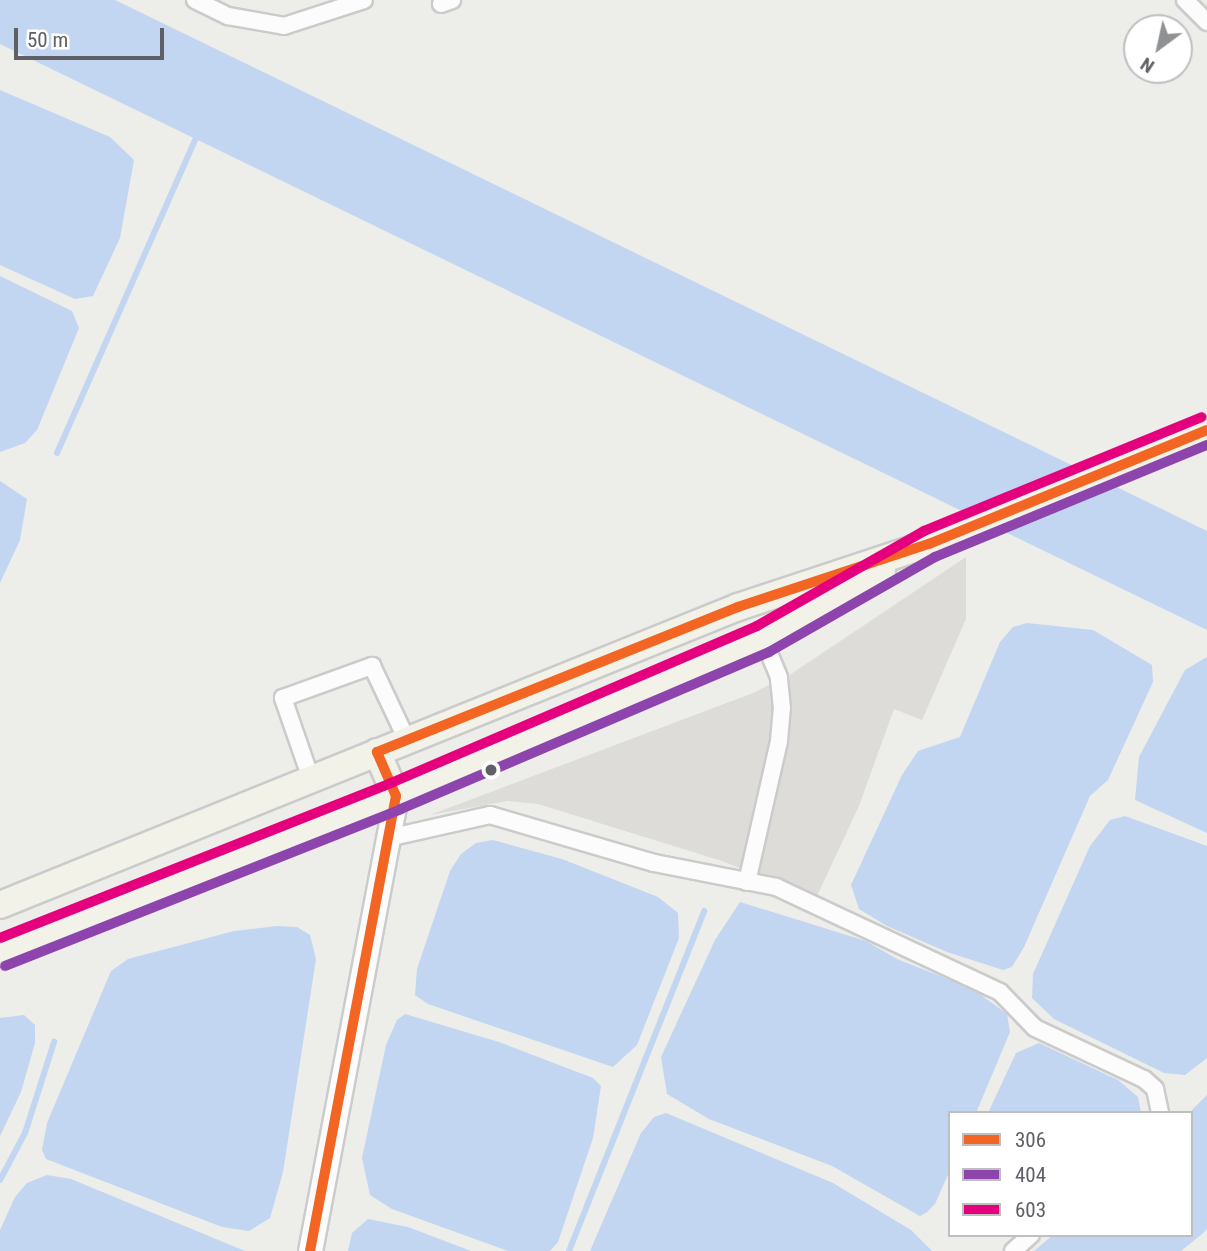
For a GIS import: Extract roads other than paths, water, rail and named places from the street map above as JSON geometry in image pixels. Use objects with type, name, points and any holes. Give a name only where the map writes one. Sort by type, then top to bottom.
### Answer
[{"type":"main road","points":[[0,905],[738,607],[929,544],[1207,430]]},
{"type":"main road","points":[[0,953],[396,796],[764,639],[929,544]]},
{"type":"main road","points":[[377,752],[396,796]]},
{"type":"street","points":[[195,0],[242,20],[284,26],[364,0]]},
{"type":"street","points":[[1185,0],[1207,22]]},
{"type":"street","points":[[747,882],[779,741],[782,708],[779,677],[764,639]]},
{"type":"street","points":[[311,779],[283,698],[372,666],[407,740]]},
{"type":"street","points":[[310,1251],[396,796]]},
{"type":"street","points":[[388,838],[490,816],[654,863],[776,887],[1000,992],[1035,1028],[1144,1079],[1155,1089],[1160,1111]]},
{"type":"street","points":[[1013,1251],[1029,1237]]},
{"type":"water","points":[[0,0],[115,0],[1207,531],[1207,630],[0,44]]},
{"type":"water","points":[[0,90],[110,137],[134,160],[120,238],[93,296],[75,299],[0,265]]},
{"type":"water","points":[[0,276],[72,311],[79,328],[37,430],[25,443],[0,452]]},
{"type":"water","points":[[0,481],[27,499],[20,540],[0,583]]},
{"type":"water","points":[[1027,623],[1093,630],[1152,665],[1153,682],[1108,780],[1090,796],[1024,947],[1012,967],[1003,970],[947,952],[887,926],[859,909],[851,885],[902,775],[918,751],[960,737],[1000,642],[1013,627]]},
{"type":"water","points":[[1207,657],[1207,833],[1135,800],[1139,757],[1185,670]]},
{"type":"water","points":[[1125,816],[1207,846],[1207,1058],[1185,1075],[1164,1073],[1054,1019],[1032,998],[1033,974],[1090,846],[1110,820]]},
{"type":"water","points":[[493,840],[562,859],[658,897],[678,913],[679,938],[637,1045],[613,1067],[428,1004],[415,995],[417,969],[450,871],[461,854],[476,843]]},
{"type":"water","points":[[740,902],[866,941],[897,959],[973,989],[1007,1014],[1010,1032],[977,1111],[948,1111],[948,1175],[935,1204],[927,1212],[920,1216],[832,1166],[709,1119],[667,1094],[661,1057],[715,940]]},
{"type":"water","points":[[277,926],[297,927],[310,935],[316,959],[283,1172],[270,1218],[249,1231],[222,1227],[46,1159],[42,1150],[47,1123],[111,971],[128,959],[234,931]]},
{"type":"water","points":[[405,1014],[499,1042],[593,1078],[601,1086],[593,1138],[558,1242],[550,1251],[508,1251],[392,1209],[370,1195],[362,1158],[386,1045],[397,1020]]},
{"type":"water","points":[[24,1015],[35,1025],[35,1043],[21,1092],[0,1136],[0,1018]]},
{"type":"water","points":[[1039,1043],[1118,1080],[1138,1097],[1141,1111],[989,1111],[1016,1053]]},
{"type":"water","points":[[1207,1095],[1207,1229],[1202,1234],[1181,1251],[1034,1251],[1051,1237],[1193,1237],[1191,1111]]},
{"type":"water","points":[[666,1113],[833,1183],[911,1230],[932,1251],[590,1251],[641,1133],[654,1117]]},
{"type":"water","points":[[47,1175],[71,1179],[245,1251],[0,1251],[0,1230],[15,1197],[27,1183]]},
{"type":"water","points":[[368,1219],[408,1227],[471,1251],[348,1251],[352,1233]]},
{"type":"waterway","points":[[57,453],[198,134]]},
{"type":"waterway","points":[[569,1251],[704,911]]},
{"type":"waterway","points":[[0,1180],[25,1133],[54,1042]]}]
